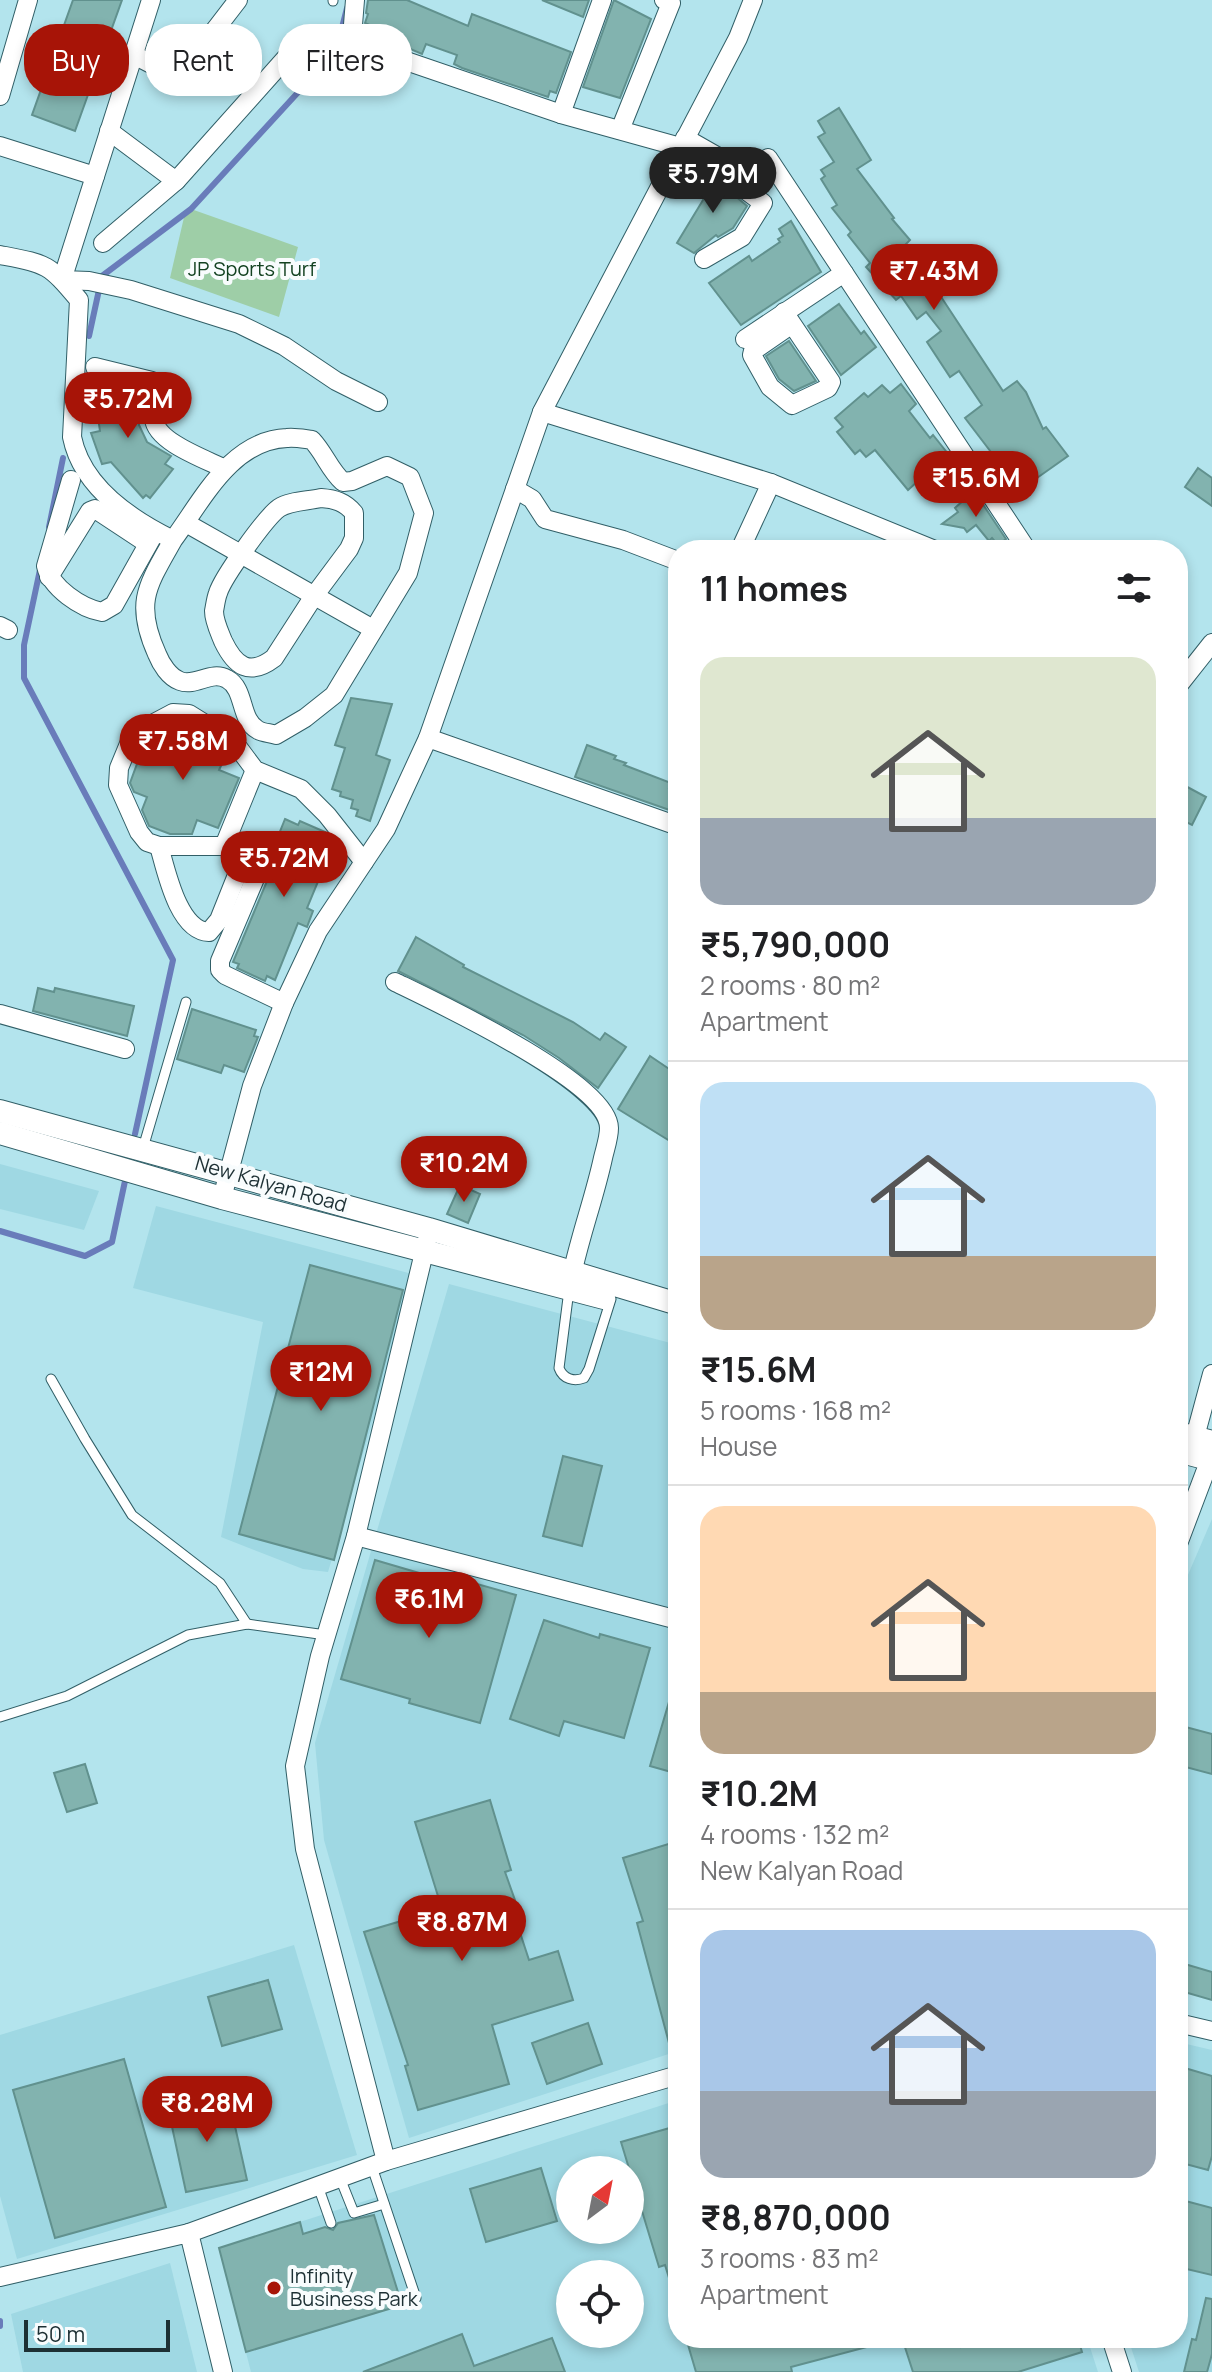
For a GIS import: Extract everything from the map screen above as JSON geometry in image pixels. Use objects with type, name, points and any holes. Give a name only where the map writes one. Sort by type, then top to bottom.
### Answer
[{"type":"street","points":[[0,96],[28,0]]},
{"type":"street","points":[[62,280],[151,0]]},
{"type":"street","points":[[134,55],[176,73],[188,65],[238,0]]},
{"type":"street","points":[[355,0],[352,37],[409,62],[561,114],[682,142],[743,171],[744,189],[763,203],[741,239],[704,259]]},
{"type":"street","points":[[561,114],[602,0]]},
{"type":"street","points":[[620,130],[671,3],[664,0]]},
{"type":"street","points":[[222,1198],[252,1086],[284,1003],[318,931],[386,829],[428,738],[542,412],[738,38],[753,0]]},
{"type":"street","points":[[103,243],[176,181],[278,67]]},
{"type":"street","points":[[109,131],[176,181]]},
{"type":"street","points":[[0,146],[95,176]]},
{"type":"street","points":[[768,158],[1020,540]]},
{"type":"street","points":[[0,255],[41,263],[55,272],[79,300],[74,447],[97,487],[152,538]]},
{"type":"street","points":[[788,318],[831,384],[795,405],[789,404],[770,387],[752,355],[753,351],[788,318],[844,273]]},
{"type":"street","points":[[62,280],[115,286],[239,324],[284,346],[336,381],[378,402]]},
{"type":"street","points":[[745,339],[788,318]]},
{"type":"street","points":[[95,367],[152,381],[156,387],[154,423],[164,438],[225,469]]},
{"type":"street","points":[[542,412],[771,483],[911,540]]},
{"type":"street","points":[[343,482],[331,471],[324,453],[312,440],[285,438],[240,455],[225,469],[173,540],[147,591],[143,610],[145,629],[162,666],[178,681],[189,683],[213,675],[232,671],[254,669],[264,666],[274,658],[354,538],[354,513],[348,505],[334,499],[282,505],[269,516],[218,592],[214,614],[229,654],[232,671],[235,687],[248,719],[257,730],[276,735],[305,718],[334,695],[408,573],[424,513],[410,477],[387,466],[343,482]]},
{"type":"street","points":[[71,480],[46,566],[54,585],[92,610],[109,610],[152,538]]},
{"type":"street","points":[[334,499],[343,482]]},
{"type":"street","points":[[745,540],[771,483]]},
{"type":"street","points":[[515,489],[532,499],[545,519],[623,540],[668,557]]},
{"type":"street","points":[[49,577],[90,511],[95,509],[152,538],[173,540]]},
{"type":"street","points":[[186,523],[373,629]]},
{"type":"street","points":[[1188,668],[1212,643]]},
{"type":"street","points":[[284,1003],[220,970],[220,961],[259,869],[258,863],[224,846],[159,846],[147,842],[139,832],[118,785],[119,768],[131,739],[139,731],[173,713],[189,714],[234,742],[255,770],[301,789],[327,815],[364,862]]},
{"type":"street","points":[[428,738],[668,822]]},
{"type":"street","points":[[224,846],[255,770]]},
{"type":"street","points":[[159,846],[175,900],[192,925],[209,932],[219,920],[245,855]]},
{"type":"street","points":[[395,982],[480,1024],[572,1080],[604,1110],[609,1127],[571,1280]]},
{"type":"street","points":[[0,1014],[125,1049]]},
{"type":"street","name":"New Kalyan Road","points":[[0,1111],[228,1172],[427,1240],[571,1280],[668,1302]]},
{"type":"street","name":"New Kalyan Road","points":[[0,1133],[222,1198],[427,1240]]},
{"type":"street","points":[[379,2164],[305,1849],[295,1766],[326,1635],[356,1536],[427,1240]]},
{"type":"street","name":"New Kalyan Road","points":[[571,1280],[611,1299],[668,1315]]},
{"type":"street","points":[[1188,1496],[1212,1374]]},
{"type":"street","points":[[356,1536],[668,1617]]},
{"type":"street","points":[[1188,2025],[1212,2031]]},
{"type":"street","points":[[0,2277],[189,2233],[379,2164],[668,2078]]},
{"type":"street","points":[[189,2233],[223,2372]]},
{"type":"street","points":[[1114,2348],[1122,2372]]},
{"type":"lane","points":[[143,1149],[186,1002]]},
{"type":"lane","points":[[571,1280],[559,1360],[561,1372],[570,1379],[581,1380],[586,1375],[611,1299]]},
{"type":"lane","points":[[51,1379],[132,1515],[220,1583],[247,1624]]},
{"type":"lane","points":[[0,1717],[67,1696],[188,1635],[247,1624],[326,1635]]},
{"type":"lane","points":[[379,2164],[384,2204],[416,2298]]},
{"type":"lane","points":[[340,2178],[352,2212],[384,2204]]},
{"type":"lane","points":[[318,2186],[331,2223]]},
{"type":"shaded area","points":[[0,1164],[99,1191],[84,1230],[0,1209]]},
{"type":"shaded area","points":[[156,1206],[416,1275],[328,1572],[303,1569],[221,1537],[263,1322],[133,1288]]},
{"type":"shaded area","points":[[449,1284],[668,1342],[668,2054],[409,2138],[324,1840],[315,1743]]},
{"type":"shaded area","points":[[1212,1519],[1212,1997],[1188,1991],[1188,1575]]},
{"type":"shaded area","points":[[294,1945],[357,2155],[17,2259],[0,2196],[0,2035]]},
{"type":"shaded area","points":[[1188,2044],[1212,2050],[1212,2372],[1139,2372],[1131,2348],[1188,2348]]},
{"type":"shaded area","points":[[668,2103],[668,2348],[1090,2348],[1098,2372],[251,2372],[219,2248]]},
{"type":"shaded area","points":[[170,2263],[197,2372],[23,2372],[11,2314]]},
{"type":"green space","name":"JP Sports Turf","points":[[191,209],[298,247],[279,317],[170,278],[185,213],[189,214]]},
{"type":"building","points":[[73,0],[122,0],[113,24],[64,24]]},
{"type":"building","points":[[368,0],[407,0],[468,26],[472,14],[571,52],[556,93],[550,91],[548,97],[462,68],[454,64],[457,55],[426,44],[422,54],[412,50],[412,24],[367,24]]},
{"type":"building","points":[[542,0],[589,0],[583,17]]},
{"type":"building","points":[[614,0],[651,19],[620,98],[583,87]]},
{"type":"building","points":[[39,96],[88,96],[75,131],[32,115]]},
{"type":"building","points":[[839,108],[871,160],[857,169],[910,240],[906,244],[930,270],[926,274],[1003,391],[1017,381],[1026,392],[1043,429],[1046,427],[1068,456],[1020,490],[965,418],[982,405],[959,371],[950,377],[927,342],[941,331],[926,312],[917,319],[901,296],[896,300],[866,267],[870,263],[832,208],[837,205],[821,179],[825,176],[821,170],[834,162],[818,137],[825,133],[818,121]]},
{"type":"building","points":[[720,172],[731,178],[734,195],[747,206],[733,228],[718,237],[716,235],[694,253],[677,243]]},
{"type":"building","points":[[791,221],[821,272],[741,325],[709,283],[749,256],[752,261],[780,242],[778,239],[783,236],[779,229]]},
{"type":"building","points":[[839,304],[861,334],[864,331],[876,347],[841,375],[808,326]]},
{"type":"building","points":[[789,341],[816,381],[794,391],[779,379],[766,356]]},
{"type":"building","points":[[93,383],[142,391],[139,425],[147,442],[171,456],[165,464],[173,469],[150,498],[146,495],[143,498],[111,462],[102,464],[91,433],[100,431]]},
{"type":"building","points":[[901,384],[916,404],[909,411],[957,465],[927,491],[918,481],[908,490],[875,450],[866,457],[860,450],[855,454],[837,432],[843,427],[835,418],[864,393],[868,397],[882,385],[890,393]]},
{"type":"building","points":[[1198,468],[1212,478],[1212,506],[1185,487]]},
{"type":"building","points":[[974,491],[1006,539],[988,540],[976,525],[967,532],[964,528],[942,524],[958,512],[955,508]]},
{"type":"building","points":[[351,698],[392,704],[376,755],[390,760],[370,821],[356,816],[358,810],[351,808],[353,800],[340,796],[341,792],[332,789],[345,748],[335,745]]},
{"type":"building","points":[[176,725],[185,726],[226,751],[219,770],[239,778],[218,828],[197,820],[192,834],[170,834],[149,826],[142,810],[147,797],[134,792],[130,783],[145,742],[150,739],[165,746]]},
{"type":"building","points":[[587,745],[616,756],[614,759],[626,763],[624,765],[668,782],[668,810],[575,777]]},
{"type":"building","points":[[1188,787],[1206,797],[1192,825],[1188,823]]},
{"type":"building","points":[[285,819],[298,825],[300,821],[325,832],[325,837],[334,843],[307,908],[313,911],[307,927],[298,923],[275,980],[267,976],[265,981],[237,968],[239,964],[233,962],[270,874],[269,859]]},
{"type":"building","points":[[416,937],[463,967],[573,1022],[600,1040],[605,1033],[626,1047],[598,1088],[523,1035],[398,971]]},
{"type":"building","points":[[38,988],[54,992],[55,988],[134,1006],[127,1036],[33,1011]]},
{"type":"building","points":[[192,1009],[256,1030],[254,1036],[258,1037],[244,1072],[224,1065],[221,1073],[177,1059]]},
{"type":"building","points":[[650,1056],[668,1068],[668,1140],[618,1109]]},
{"type":"building","points":[[460,1185],[480,1194],[468,1223],[447,1214]]},
{"type":"building","points":[[310,1265],[403,1290],[334,1560],[239,1534]]},
{"type":"building","points":[[563,1456],[602,1466],[582,1546],[543,1536]]},
{"type":"building","points":[[375,1560],[443,1580],[445,1575],[516,1595],[480,1723],[341,1679]]},
{"type":"building","points":[[544,1620],[599,1638],[600,1634],[650,1648],[624,1738],[564,1721],[559,1736],[510,1719]]},
{"type":"building","points":[[668,1705],[668,1771],[650,1766]]},
{"type":"building","points":[[1188,1728],[1212,1734],[1212,1774],[1188,1768]]},
{"type":"building","points":[[85,1764],[97,1803],[67,1812],[54,1773]]},
{"type":"building","points":[[490,1800],[511,1870],[505,1872],[516,1903],[511,1905],[529,1960],[558,1951],[573,2000],[492,2025],[509,2084],[418,2110],[405,2066],[408,2065],[364,1932],[442,1909],[415,1822]]},
{"type":"building","points":[[668,1844],[668,2039],[637,1923],[643,1921],[623,1858]]},
{"type":"building","points":[[1188,1965],[1212,1972],[1212,2000],[1188,1993]]},
{"type":"building","points":[[268,1980],[282,2029],[222,2046],[208,1997]]},
{"type":"building","points":[[588,2023],[602,2064],[547,2084],[532,2043]]},
{"type":"building","points":[[124,2059],[166,2207],[55,2238],[13,2090]]},
{"type":"building","points":[[1188,2069],[1212,2076],[1212,2156],[1208,2170],[1188,2165]]},
{"type":"building","points":[[228,2095],[247,2180],[186,2192],[168,2108]]},
{"type":"building","points":[[668,2128],[668,2275],[665,2265],[659,2267],[644,2218],[644,2156],[625,2156],[621,2142]]},
{"type":"building","points":[[541,2168],[556,2221],[486,2242],[470,2189]]},
{"type":"building","points":[[1188,2202],[1212,2208],[1212,2275],[1188,2269]]},
{"type":"building","points":[[374,2215],[402,2305],[246,2352],[219,2248],[300,2222],[303,2234],[325,2227],[333,2230],[338,2223]]},
{"type":"building","points":[[1206,2298],[1212,2299],[1212,2354],[1207,2372],[1184,2372],[1192,2339],[1196,2340]]},
{"type":"building","points":[[462,2334],[474,2366],[552,2338],[565,2372],[363,2372]]},
{"type":"building","points":[[689,2348],[863,2348],[791,2367],[792,2372],[696,2372]]},
{"type":"building","points":[[905,2348],[1081,2348],[1082,2352],[1018,2372],[913,2372]]},
{"type":"waterway","points":[[89,336],[102,276],[191,209],[336,51],[347,8]]},
{"type":"waterway","points":[[49,527],[63,458]]},
{"type":"waterway","points":[[41,565],[24,645],[24,678],[173,960],[135,1134]]},
{"type":"waterway","points":[[0,1231],[85,1256],[112,1242],[125,1181]]},
{"type":"waterway","points":[[0,2321],[0,2326]]},
{"type":"place","name":"Infinity Business Park","points":[[274,2288]]}]
